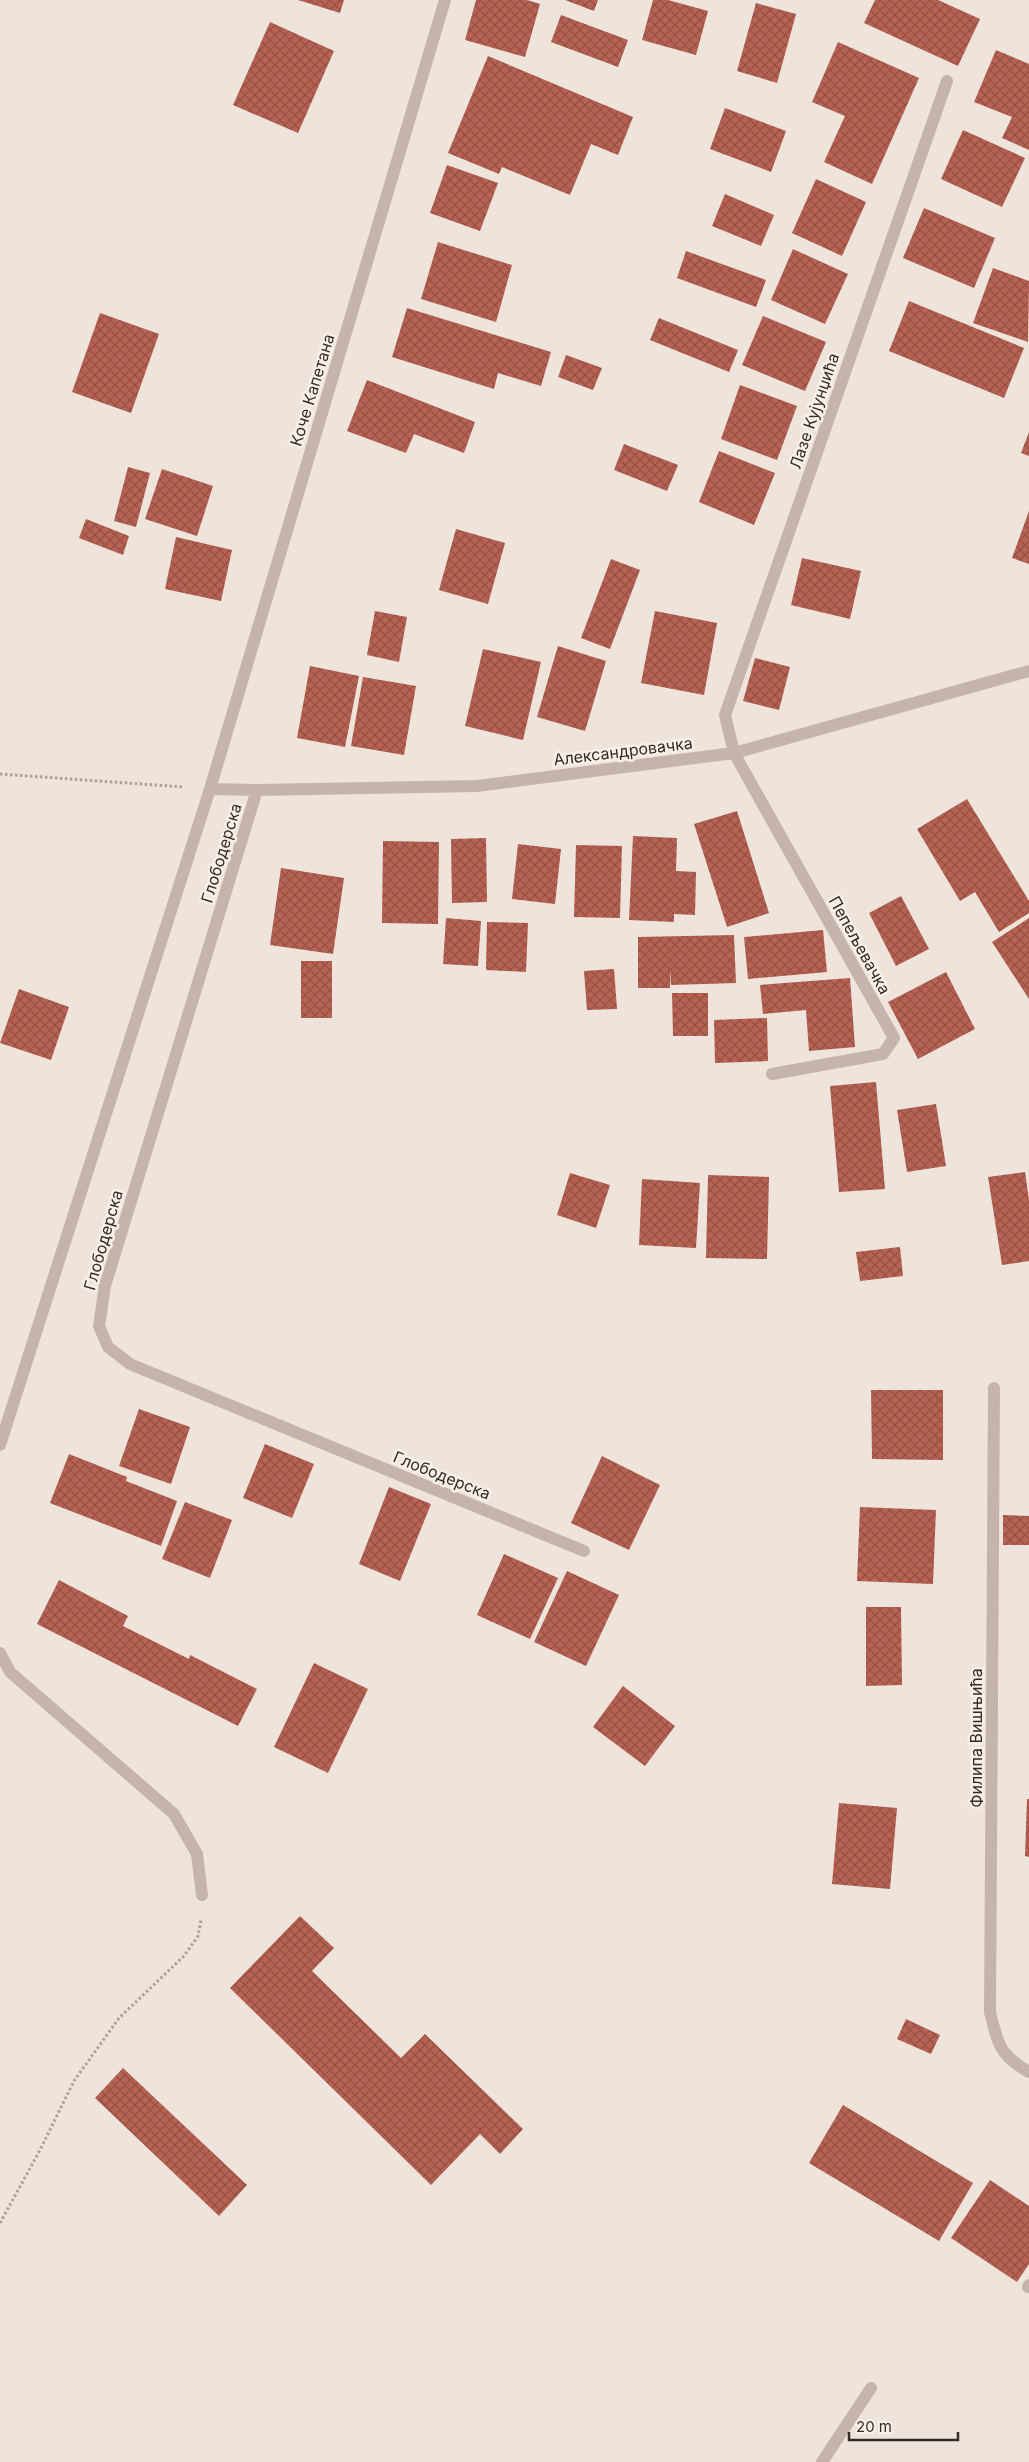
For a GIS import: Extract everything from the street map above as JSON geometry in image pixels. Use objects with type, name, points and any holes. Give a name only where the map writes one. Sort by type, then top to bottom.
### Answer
[{"type":"street","name":"Коче Капетана","points":[[0,1444],[210,789],[444,0]]},
{"type":"street","name":"Лазе Кујунџића","points":[[734,753],[725,715],[947,81]]},
{"type":"street","name":"Александровачка","points":[[210,789],[257,790],[477,786],[734,753],[1029,671]]},
{"type":"street","name":"Пепељевачка","points":[[734,753],[894,1038],[883,1054],[772,1074]]},
{"type":"street","name":"Глободерска","points":[[257,790],[105,1286],[99,1326],[108,1348],[130,1364],[584,1551]]},
{"type":"street","name":"Филипа Вишњића","points":[[994,1388],[990,2012],[998,2046],[1015,2064],[1029,2072]]},
{"type":"street","points":[[0,1653],[10,1672],[174,1814],[197,1854],[202,1895]]},
{"type":"street","points":[[822,2462],[871,2388]]},
{"type":"path","points":[[0,774],[210,789]]},
{"type":"path","points":[[0,2223],[40,2150],[74,2081],[99,2044],[119,2018],[184,1956],[198,1936],[203,1910],[202,1895]]},
{"type":"building","points":[[298,0],[344,0],[340,13]]},
{"type":"building","points":[[476,0],[527,0],[540,4],[525,57],[465,40]]},
{"type":"building","points":[[565,0],[598,0],[594,11]]},
{"type":"building","points":[[653,0],[668,0],[708,11],[696,55],[642,40]]},
{"type":"building","points":[[875,0],[938,0],[980,19],[958,66],[864,23]]},
{"type":"building","points":[[756,3],[796,14],[777,83],[737,71]]},
{"type":"building","points":[[561,15],[628,40],[618,67],[551,42]]},
{"type":"building","points":[[270,22],[334,51],[298,133],[233,105]]},
{"type":"building","points":[[838,42],[919,78],[872,184],[824,162],[845,116],[812,102]]},
{"type":"building","points":[[996,50],[1029,64],[1029,150],[1002,138],[1012,117],[974,102]]},
{"type":"building","points":[[488,56],[633,117],[618,155],[591,144],[570,195],[502,167],[499,174],[448,153]]},
{"type":"building","points":[[725,108],[786,131],[771,172],[710,149]]},
{"type":"building","points":[[963,130],[1025,158],[1002,207],[941,179]]},
{"type":"building","points":[[447,165],[498,183],[480,231],[430,213]]},
{"type":"building","points":[[816,179],[866,202],[842,256],[792,233]]},
{"type":"building","points":[[725,194],[774,215],[761,246],[712,226]]},
{"type":"building","points":[[924,208],[995,238],[974,288],[903,258]]},
{"type":"building","points":[[438,242],[512,265],[496,322],[421,299]]},
{"type":"building","points":[[793,249],[848,274],[825,324],[771,300]]},
{"type":"building","points":[[686,251],[766,280],[756,307],[677,278]]},
{"type":"building","points":[[993,268],[1029,281],[1028,342],[973,323]]},
{"type":"building","points":[[909,301],[1024,348],[1004,398],[889,351]]},
{"type":"building","points":[[407,308],[551,352],[541,386],[498,373],[494,389],[392,357]]},
{"type":"building","points":[[100,313],[159,334],[131,413],[72,392]]},
{"type":"building","points":[[763,316],[826,342],[805,391],[742,365]]},
{"type":"building","points":[[659,318],[738,350],[729,372],[650,340]]},
{"type":"building","points":[[566,355],[602,368],[593,390],[558,377]]},
{"type":"building","points":[[367,380],[475,422],[464,453],[414,434],[406,453],[347,431]]},
{"type":"building","points":[[740,385],[797,406],[777,460],[721,439]]},
{"type":"building","points":[[1029,432],[1029,456],[1021,453]]},
{"type":"building","points":[[624,444],[678,465],[667,491],[614,470]]},
{"type":"building","points":[[719,451],[775,473],[754,525],[699,502]]},
{"type":"building","points":[[128,467],[150,473],[136,527],[114,521]]},
{"type":"building","points":[[162,469],[213,486],[197,536],[145,519]]},
{"type":"building","points":[[1029,511],[1029,564],[1012,558]]},
{"type":"building","points":[[86,519],[129,536],[123,555],[79,538]]},
{"type":"building","points":[[456,529],[505,543],[488,604],[439,590]]},
{"type":"building","points":[[176,537],[232,550],[221,601],[165,589]]},
{"type":"building","points":[[802,558],[861,571],[850,619],[791,605]]},
{"type":"building","points":[[611,559],[640,570],[610,649],[581,638]]},
{"type":"building","points":[[375,611],[407,617],[399,662],[367,655]]},
{"type":"building","points":[[655,611],[717,623],[704,695],[641,683]]},
{"type":"building","points":[[558,646],[606,661],[585,731],[537,717]]},
{"type":"building","points":[[483,649],[541,662],[523,740],[465,726]]},
{"type":"building","points":[[755,658],[790,667],[779,710],[743,701]]},
{"type":"building","points":[[310,666],[359,676],[345,747],[297,738]]},
{"type":"building","points":[[363,677],[416,686],[404,755],[351,746]]},
{"type":"building","points":[[967,799],[1029,901],[1029,913],[999,932],[975,892],[960,901],[917,829]]},
{"type":"building","points":[[737,811],[769,913],[727,927],[694,824]]},
{"type":"building","points":[[633,836],[677,838],[676,871],[696,872],[695,915],[674,914],[674,922],[629,920]]},
{"type":"building","points":[[486,838],[487,902],[452,903],[451,839]]},
{"type":"building","points":[[383,841],[439,842],[438,924],[382,923]]},
{"type":"building","points":[[518,844],[561,849],[555,904],[512,899]]},
{"type":"building","points":[[576,845],[622,846],[620,918],[574,917]]},
{"type":"building","points":[[281,868],[344,878],[333,954],[270,945]]},
{"type":"building","points":[[901,896],[929,949],[896,966],[869,913]]},
{"type":"building","points":[[446,918],[481,921],[478,966],[443,964]]},
{"type":"building","points":[[1029,918],[1029,999],[992,942]]},
{"type":"building","points":[[487,922],[528,923],[526,972],[486,970]]},
{"type":"building","points":[[823,930],[827,972],[748,979],[744,937]]},
{"type":"building","points":[[734,935],[736,983],[671,985],[670,969],[670,988],[638,988],[638,937]]},
{"type":"building","points":[[301,961],[332,961],[332,1018],[301,1018]]},
{"type":"building","points":[[614,969],[617,1009],[587,1010],[584,971]]},
{"type":"building","points":[[946,972],[975,1029],[918,1059],[888,1002]]},
{"type":"building","points":[[850,978],[855,1047],[809,1051],[806,1010],[763,1014],[760,985]]},
{"type":"building","points":[[19,989],[69,1007],[51,1060],[0,1043]]},
{"type":"building","points":[[672,993],[708,993],[708,1036],[673,1036]]},
{"type":"building","points":[[767,1018],[768,1061],[715,1063],[714,1020]]},
{"type":"building","points":[[876,1082],[885,1189],[839,1192],[830,1086]]},
{"type":"building","points":[[936,1104],[946,1166],[907,1172],[897,1110]]},
{"type":"building","points":[[1025,1172],[1029,1200],[1029,1261],[1002,1265],[988,1177]]},
{"type":"building","points":[[570,1173],[610,1185],[596,1228],[557,1215]]},
{"type":"building","points":[[708,1175],[769,1177],[767,1259],[706,1258]]},
{"type":"building","points":[[642,1179],[700,1183],[696,1248],[639,1245]]},
{"type":"building","points":[[900,1247],[903,1276],[860,1281],[856,1252]]},
{"type":"building","points":[[871,1390],[943,1390],[943,1460],[872,1459]]},
{"type":"building","points":[[139,1409],[190,1427],[171,1484],[119,1466]]},
{"type":"building","points":[[265,1444],[314,1464],[292,1518],[243,1498]]},
{"type":"building","points":[[69,1454],[127,1477],[126,1481],[177,1501],[161,1546],[50,1503]]},
{"type":"building","points":[[602,1456],[660,1485],[629,1550],[571,1523]]},
{"type":"building","points":[[389,1487],[431,1504],[400,1581],[359,1564]]},
{"type":"building","points":[[185,1502],[232,1520],[210,1578],[162,1559]]},
{"type":"building","points":[[860,1507],[936,1510],[933,1584],[857,1581]]},
{"type":"building","points":[[1003,1515],[1029,1516],[1029,1545],[1003,1545]]},
{"type":"building","points":[[504,1554],[558,1578],[530,1639],[477,1615]]},
{"type":"building","points":[[567,1571],[619,1595],[586,1666],[534,1642]]},
{"type":"building","points":[[59,1580],[128,1616],[123,1626],[189,1659],[190,1655],[257,1689],[238,1726],[37,1624]]},
{"type":"building","points":[[866,1607],[901,1607],[902,1685],[866,1686]]},
{"type":"building","points":[[314,1663],[368,1689],[328,1773],[274,1747]]},
{"type":"building","points":[[623,1686],[675,1726],[645,1766],[593,1727]]},
{"type":"building","points":[[1027,1799],[1029,1799],[1029,1857],[1025,1856]]},
{"type":"building","points":[[839,1803],[897,1808],[890,1889],[832,1884]]},
{"type":"building","points":[[300,1916],[334,1948],[312,1971],[401,2058],[425,2034],[523,2129],[500,2154],[480,2134],[431,2185],[230,1988]]},
{"type":"building","points":[[906,2019],[940,2035],[931,2054],[897,2039]]},
{"type":"building","points":[[123,2068],[247,2185],[219,2216],[95,2098]]},
{"type":"building","points":[[843,2105],[973,2183],[939,2241],[809,2163]]},
{"type":"building","points":[[990,2180],[1029,2206],[1029,2264],[1017,2282],[951,2238]]}]
